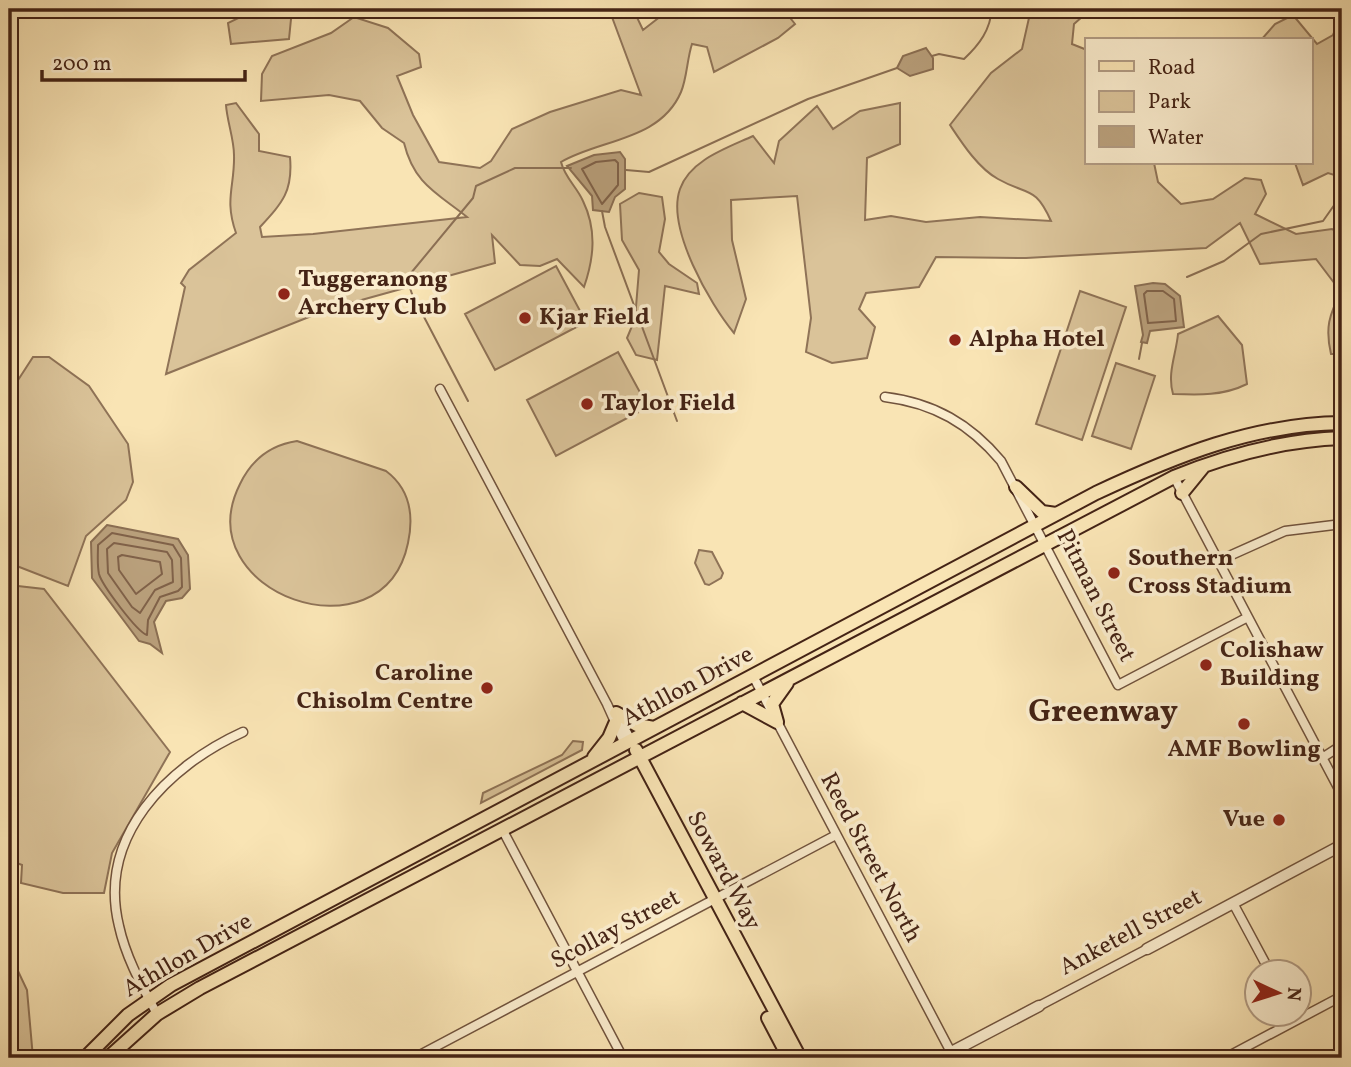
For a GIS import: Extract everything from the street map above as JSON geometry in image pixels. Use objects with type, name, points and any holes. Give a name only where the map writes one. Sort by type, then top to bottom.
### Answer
[{"type":"main road","name":"Athllon Drive","points":[[85,1058],[108,1033],[149,999],[1056,514],[1194,450],[1258,432],[1342,423]]},
{"type":"main road","name":"Athllon Drive","points":[[108,1058],[158,1014],[200,988],[1174,477],[1207,463],[1274,446],[1342,438]]},
{"type":"main road","points":[[1118,483],[1159,470],[1174,477],[1176,461],[1194,450]]},
{"type":"main road","points":[[1182,493],[1207,463]]},
{"type":"main road","points":[[1016,487],[1042,512],[1056,514]]},
{"type":"main road","points":[[777,722],[772,709],[775,697],[798,674]]},
{"type":"main road","points":[[742,703],[777,722]]},
{"type":"main road","points":[[589,762],[608,738],[613,714],[637,725],[654,728]]},
{"type":"main road","name":"Soward Way","points":[[628,742],[789,1058]]},
{"type":"main road","points":[[502,829],[499,821],[501,813],[517,801]]},
{"type":"main road","points":[[452,835],[487,823],[502,829]]},
{"type":"main road","name":"Soward Way","points":[[711,901],[800,1058]]},
{"type":"street","name":"Soward Way","points":[[440,389],[628,742]]},
{"type":"street","name":"Pitman Street","points":[[885,397],[928,405],[955,419],[992,450],[1016,487],[1118,685],[1248,617]]},
{"type":"street","points":[[1174,477],[1342,795]]},
{"type":"street","points":[[1218,561],[1285,531],[1342,524]]},
{"type":"street","name":"Reed Street North","points":[[753,676],[952,1055]]},
{"type":"street","points":[[158,1014],[134,971],[118,920],[116,880],[126,839],[142,810],[163,785],[207,750],[243,732]]},
{"type":"street","points":[[1322,758],[1342,745]]},
{"type":"street","points":[[502,829],[623,1058]]},
{"type":"street","name":"Scollay Street","points":[[414,1058],[836,835]]},
{"type":"street","name":"Anketell Street","points":[[940,1058],[952,1055],[1342,845]]},
{"type":"street","points":[[1233,903],[1262,958]]},
{"type":"street","points":[[9,973],[9,996]]},
{"type":"street","points":[[1312,1010],[1342,996]]},
{"type":"street","points":[[1225,1058],[1277,1028]]},
{"type":"green space","points":[[257,9],[292,9],[289,39],[231,44],[228,23]]},
{"type":"green space","points":[[609,9],[633,9],[643,30],[670,9],[783,9],[795,24],[778,38],[714,72],[707,47],[692,44],[681,92],[659,120],[628,137],[576,154],[561,162],[583,201],[592,233],[592,255],[584,287],[557,259],[540,266],[520,265],[492,235],[495,263],[329,309],[166,374],[185,287],[181,283],[189,270],[236,233],[230,202],[234,149],[226,105],[236,103],[259,134],[259,151],[290,157],[288,187],[280,203],[260,227],[262,237],[467,217],[420,178],[408,157],[404,143],[382,128],[360,101],[329,95],[261,101],[262,74],[272,56],[331,33],[354,17],[388,28],[419,54],[421,67],[397,76],[413,115],[439,162],[480,168],[491,161],[512,129],[550,112],[621,90],[641,95]]},
{"type":"green space","points":[[1031,9],[1091,9],[1074,24],[1072,44],[1085,49],[1085,164],[1154,164],[1158,182],[1181,204],[1213,199],[1245,178],[1261,180],[1266,194],[1255,214],[1296,234],[1332,229],[1342,234],[1342,354],[1331,354],[1328,337],[1331,315],[1341,292],[1316,259],[1260,264],[1240,223],[1206,248],[1026,258],[936,257],[919,287],[866,293],[859,309],[875,327],[867,358],[832,363],[806,352],[811,318],[797,196],[731,200],[732,240],[746,299],[734,333],[703,285],[679,224],[677,205],[680,189],[692,170],[710,156],[753,136],[774,163],[779,141],[817,106],[833,129],[860,111],[900,103],[900,144],[867,158],[865,220],[891,216],[926,222],[980,217],[1051,221],[1035,196],[998,179],[984,168],[971,155],[950,125],[991,73],[1022,49]]},
{"type":"green space","points":[[1342,13],[1342,184],[1338,176],[1328,173],[1303,185],[1295,164],[1312,164],[1312,38],[1263,38],[1275,24],[1293,15],[1317,44],[1333,35]]},
{"type":"green space","points":[[639,193],[662,197],[665,219],[659,252],[669,264],[697,283],[699,294],[665,286],[657,360],[636,355],[627,338],[635,319],[639,270],[622,240],[620,204]]},
{"type":"green space","name":"Kjar Field","points":[[556,266],[586,322],[495,370],[465,314]]},
{"type":"green space","points":[[1080,291],[1126,307],[1082,440],[1036,424]]},
{"type":"green space","points":[[1218,316],[1242,345],[1247,384],[1220,393],[1173,394],[1171,371],[1178,334]]},
{"type":"green space","name":"Taylor Field","points":[[618,352],[648,407],[556,456],[527,400]]},
{"type":"green space","points":[[33,357],[49,357],[89,386],[128,444],[133,482],[126,500],[86,536],[68,586],[9,563],[9,394]]},
{"type":"green space","points":[[1116,363],[1155,376],[1131,449],[1092,436]]},
{"type":"green space","points":[[297,441],[386,471],[405,494],[410,513],[408,543],[391,579],[363,600],[329,606],[294,599],[262,582],[240,556],[230,523],[240,484],[256,460],[278,446]]},
{"type":"green space","points":[[699,550],[712,552],[723,573],[721,578],[709,585],[705,584],[695,563]]},
{"type":"green space","points":[[9,585],[44,589],[170,752],[112,853],[104,893],[63,893],[21,883],[22,865],[9,860]]},
{"type":"green space","points":[[573,741],[583,742],[582,750],[481,803],[483,793],[562,755]]},
{"type":"green space","points":[[9,952],[27,990],[33,1058],[9,1058]]},
{"type":"water","points":[[926,48],[933,58],[933,69],[910,76],[897,68],[903,56]]},
{"type":"water","points":[[620,152],[625,159],[625,189],[615,197],[609,212],[593,210],[592,196],[567,166],[594,155]]},
{"type":"water","points":[[1165,284],[1180,296],[1184,327],[1150,331],[1147,343],[1141,342],[1143,335],[1135,286]]},
{"type":"water","points":[[107,525],[178,539],[188,555],[190,589],[182,598],[166,601],[154,622],[162,653],[150,644],[139,641],[92,578],[91,542]]},
{"type":"waterway","points":[[932,56],[939,54],[964,59],[983,36],[992,9]]},
{"type":"waterway","points":[[626,170],[649,172],[808,99],[897,68]]},
{"type":"waterway","points":[[468,401],[412,294],[408,282],[411,273],[473,198],[476,186],[515,168],[571,168]]},
{"type":"waterway","points":[[1187,277],[1224,261],[1261,234],[1323,221],[1342,194]]},
{"type":"waterway","points":[[602,211],[605,227],[677,421]]},
{"type":"waterway","points":[[1139,359],[1142,343]]},
{"type":"place","name":"Tuggeranong Archery Club","points":[[284,294]]},
{"type":"place","name":"Kjar Field","points":[[525,318]]},
{"type":"place","name":"Alpha Hotel","points":[[955,340]]},
{"type":"place","name":"Taylor Field","points":[[587,404]]},
{"type":"place","name":"Southern Cross Stadium","points":[[1114,573]]},
{"type":"place","name":"Colishaw Building","points":[[1206,665]]},
{"type":"place","name":"Caroline Chisolm Centre","points":[[487,688]]},
{"type":"place","name":"AMF Bowling","points":[[1244,724]]},
{"type":"place","name":"Vue","points":[[1279,820]]},
{"type":"district","name":"Greenway","points":[[1103,713]]}]
